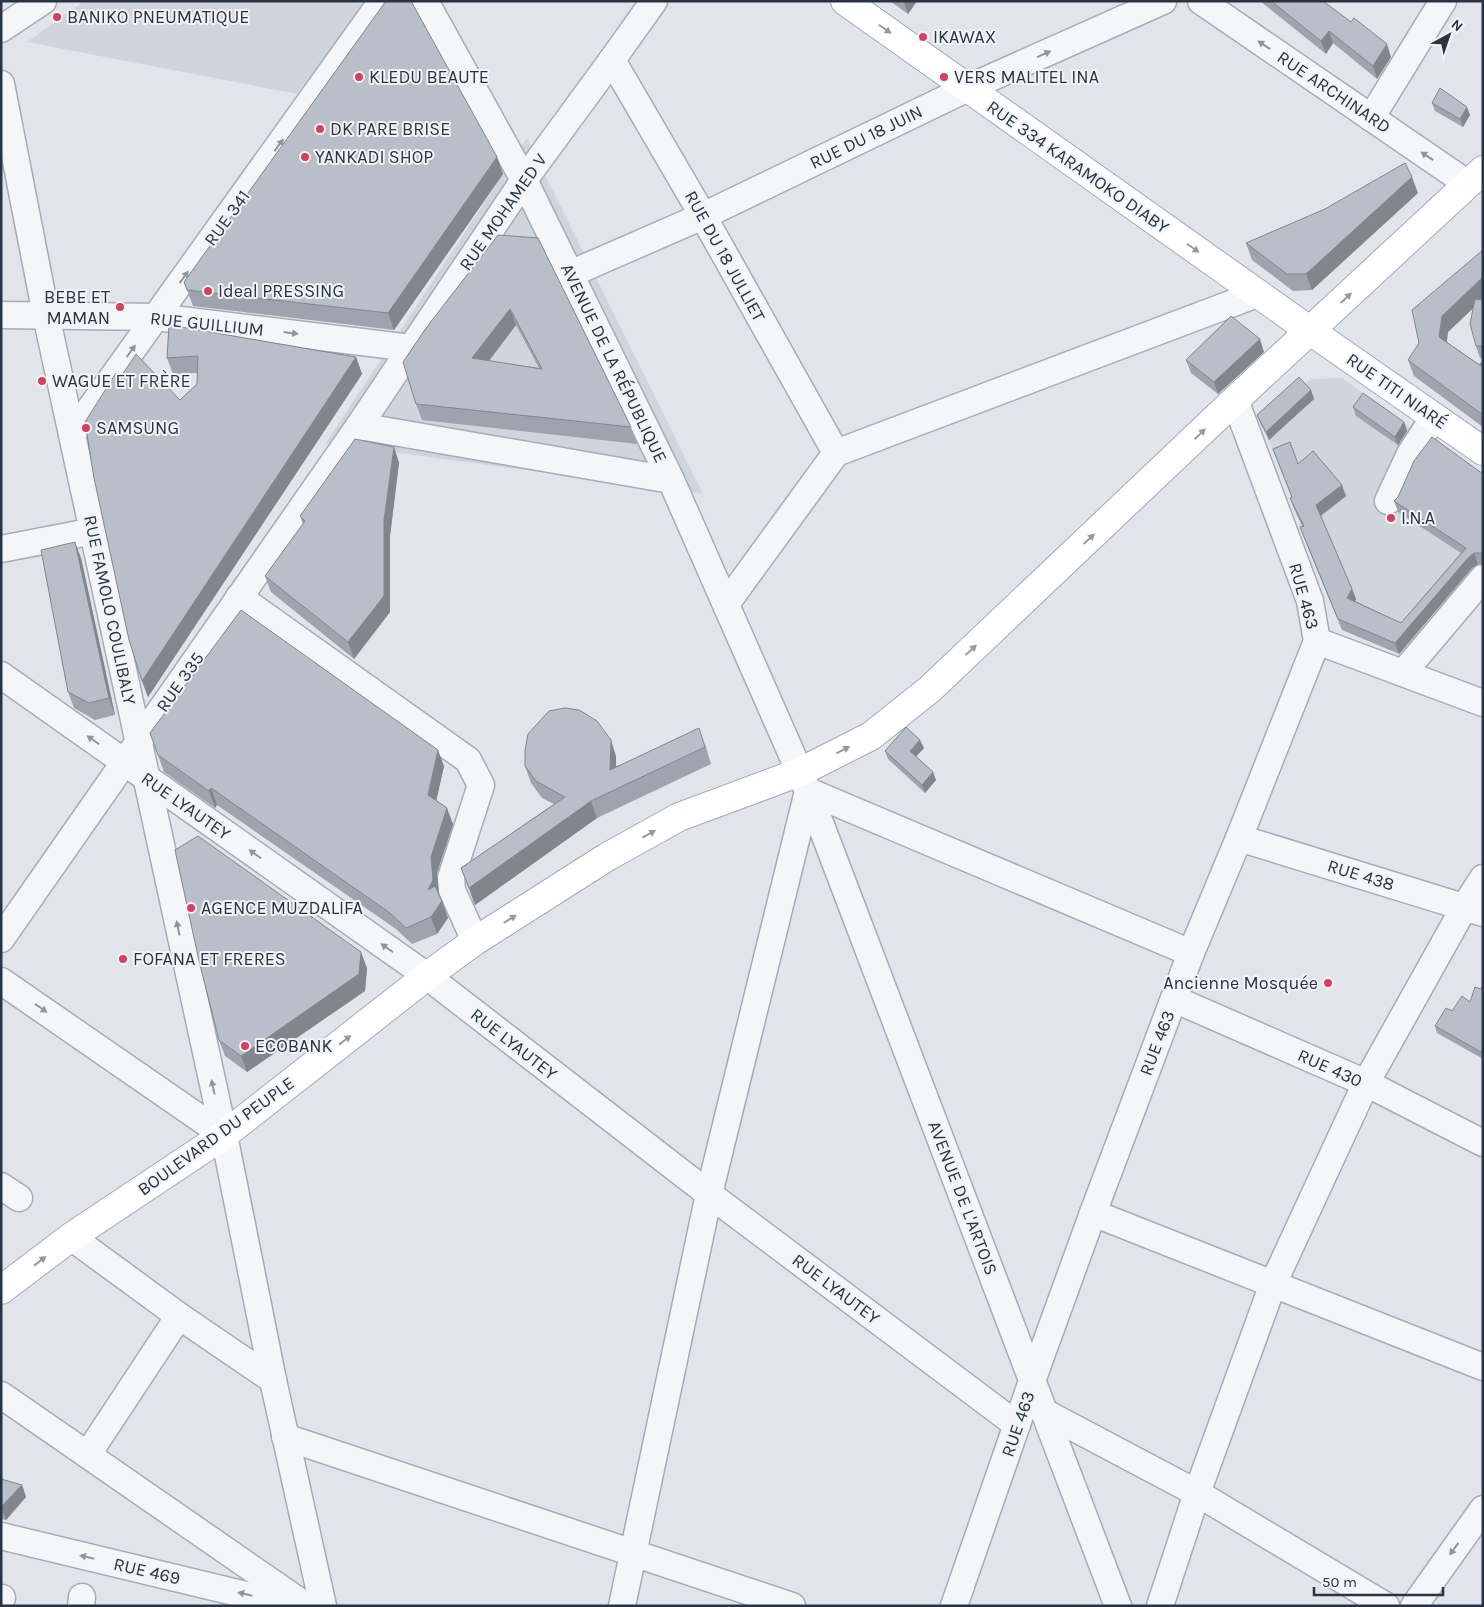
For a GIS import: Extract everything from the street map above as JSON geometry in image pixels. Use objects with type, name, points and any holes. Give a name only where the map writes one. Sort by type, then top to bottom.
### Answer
[{"type":"main road","name":"RUE 334 KARAMOKO DIABY","points":[[845,1],[1311,331]]},
{"type":"main road","name":"BOULEVARD DU PEUPLE","points":[[1,1290],[71,1237],[224,1134],[427,976],[475,941],[608,857],[679,817],[804,781],[871,736],[930,689],[1235,400],[1475,177]]},
{"type":"main road","name":"RUE TITI NIARÉ","points":[[1311,331],[1483,451]]},
{"type":"street","points":[[1,29],[43,1]]},
{"type":"street","name":"RUE 341","points":[[72,434],[382,1]]},
{"type":"street","name":"AVENUE DE LA RÉPUBLIQUE","points":[[425,1],[524,180],[671,480],[783,734]]},
{"type":"street","name":"RUE MOHAMED V","points":[[359,426],[524,180],[654,1]]},
{"type":"street","name":"RUE DU 18 JUIN","points":[[570,274],[704,216],[968,88],[1163,1]]},
{"type":"street","name":"RUE ARCHINARD","points":[[1201,1],[1371,118],[1475,177]]},
{"type":"street","points":[[1371,118],[1443,1]]},
{"type":"street","name":"RUE DU 18 JULLIET","points":[[612,60],[704,216],[836,453]]},
{"type":"street","name":"RUE FAMOLO COULIBALY","points":[[1,84],[46,315],[94,531],[136,760],[224,1134],[285,1437],[324,1606]]},
{"type":"street","points":[[726,604],[836,453],[1257,294]]},
{"type":"street","name":"RUE GUILLIUM","points":[[1,315],[156,316],[411,348]]},
{"type":"street","name":"RUE 463","points":[[954,1606],[1093,1213],[1191,953],[1317,641],[1310,601],[1235,400]]},
{"type":"street","points":[[1388,501],[1410,454],[1434,417]]},
{"type":"street","points":[[359,426],[671,480]]},
{"type":"street","name":"RUE 335","points":[[1,939],[136,760],[239,597],[359,426]]},
{"type":"street","points":[[1,549],[94,531]]},
{"type":"street","points":[[1403,672],[1483,578]]},
{"type":"street","points":[[239,597],[468,760],[481,786],[451,878],[452,890],[475,941]]},
{"type":"street","points":[[1317,641],[1483,703]]},
{"type":"street","name":"RUE LYAUTEY","points":[[4,684],[136,760],[427,976],[708,1194],[1017,1425]]},
{"type":"street","name":"AVENUE DE L'ARTOIS","points":[[783,734],[804,781],[1118,1606]]},
{"type":"street","points":[[622,1606],[708,1194],[804,781],[1191,953]]},
{"type":"street","name":"RUE 438","points":[[1239,838],[1474,909]]},
{"type":"street","points":[[1160,1606],[1197,1493],[1273,1284],[1366,1083],[1474,909],[1483,878]]},
{"type":"street","points":[[1,980],[224,1134]]},
{"type":"street","name":"RUE 430","points":[[1174,999],[1366,1083],[1483,1143]]},
{"type":"street","points":[[1093,1213],[1483,1366]]},
{"type":"street","points":[[71,1237],[179,1316],[273,1380]]},
{"type":"street","points":[[88,1454],[179,1316]]},
{"type":"street","points":[[1,1395],[306,1606]]},
{"type":"street","points":[[1044,1412],[1197,1493],[1386,1606]]},
{"type":"street","points":[[285,1437],[792,1606]]},
{"type":"street","points":[[1414,1606],[1483,1510]]},
{"type":"street","name":"RUE 469","points":[[1,1536],[292,1606]]},
{"type":"shaded area","points":[[84,1],[366,1],[297,94],[27,42]]},
{"type":"shaded area","points":[[527,138],[703,494],[326,443]]},
{"type":"shaded area","name":"I.N.A","points":[[1342,378],[1483,480],[1483,570],[1409,656],[1342,628],[1263,426],[1302,385],[1312,379]]},
{"type":"building","points":[[386,1],[411,1],[497,157],[388,313],[187,290],[184,282]]},
{"type":"building","points":[[1271,1],[1323,1],[1351,22],[1354,18],[1387,44],[1373,66],[1329,31],[1321,41]]},
{"type":"building","points":[[1440,88],[1467,107],[1460,119],[1432,103]]},
{"type":"building","points":[[1405,163],[1412,177],[1306,274],[1287,274],[1246,243],[1325,209]]},
{"type":"building","points":[[498,235],[538,238],[631,427],[416,404],[403,362],[426,328]],"holes":[[[510,309],[542,369],[472,358]]]},
{"type":"building","points":[[1483,250],[1483,277],[1442,316],[1439,337],[1481,366],[1480,363],[1483,365],[1483,415],[1408,360],[1419,343],[1412,310]]},
{"type":"building","points":[[1475,299],[1483,300],[1483,346],[1476,346],[1470,324]]},
{"type":"building","points":[[1231,316],[1260,339],[1214,382],[1186,360]]},
{"type":"building","points":[[169,325],[356,357],[142,681],[129,640],[94,478],[85,422],[116,373],[120,378],[136,354],[180,400],[197,384],[198,356],[167,358]]},
{"type":"building","points":[[1299,377],[1311,390],[1266,432],[1257,415]]},
{"type":"building","points":[[1363,393],[1404,422],[1395,437],[1353,407]]},
{"type":"building","points":[[1432,437],[1483,474],[1483,553],[1474,553],[1468,558],[1395,643],[1338,619],[1300,527],[1304,526],[1290,498],[1292,497],[1273,449],[1290,442],[1298,464],[1313,451],[1342,485],[1316,505],[1352,589],[1347,598],[1401,623],[1466,548],[1394,501],[1398,497],[1414,461]]},
{"type":"building","points":[[355,439],[394,447],[384,520],[384,596],[348,642],[265,576],[305,521],[300,516]]},
{"type":"building","points":[[75,542],[109,698],[89,703],[68,692],[41,550]]},
{"type":"building","points":[[241,610],[438,750],[428,795],[447,808],[431,857],[433,880],[428,890],[435,886],[442,901],[431,917],[406,928],[390,913],[211,788],[209,791],[158,755],[150,733]]},
{"type":"building","points":[[565,708],[579,710],[597,721],[611,740],[610,770],[699,728],[705,747],[591,801],[469,888],[461,868],[565,797],[536,781],[525,766],[525,750],[528,734],[549,711]]},
{"type":"building","points":[[906,727],[920,740],[910,751],[933,772],[922,785],[885,751]]},
{"type":"building","points":[[198,836],[361,952],[359,974],[241,1056],[219,1040],[199,961],[175,850]]},
{"type":"building","points":[[1483,985],[1483,1053],[1435,1026],[1446,1008],[1452,1011],[1462,996],[1470,1002],[1475,987],[1481,989]]},
{"type":"building","points":[[1,1479],[22,1485],[1,1507]]},
{"type":"place","name":"BANIKO PNEUMATIQUE","points":[[57,17]]},
{"type":"place","name":"IKAWAX","points":[[923,37]]},
{"type":"place","name":"KLEDU BEAUTE","points":[[359,77]]},
{"type":"place","name":"VERS MALITEL INA","points":[[944,77]]},
{"type":"place","name":"DK PARE BRISE","points":[[320,129]]},
{"type":"place","name":"YANKADI SHOP","points":[[305,157]]},
{"type":"place","name":"Ideal PRESSING","points":[[208,291]]},
{"type":"place","name":"BEBE ET MAMAN","points":[[120,307]]},
{"type":"place","name":"WAGUE ET FRÈRE","points":[[42,381]]},
{"type":"place","name":"SAMSUNG","points":[[86,428]]},
{"type":"place","name":"I.N.A","points":[[1391,518]]},
{"type":"place","name":"AGENCE MUZDALIFA","points":[[191,908]]},
{"type":"place","name":"FOFANA ET FRERES","points":[[123,959]]},
{"type":"place","name":"Ancienne Mosquée","points":[[1328,983]]},
{"type":"place","name":"ECOBANK","points":[[245,1046]]}]
